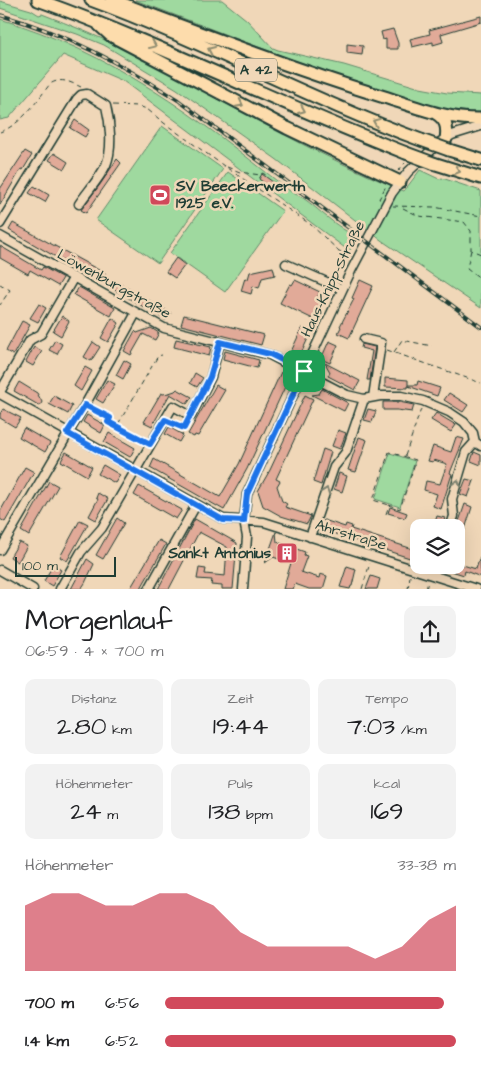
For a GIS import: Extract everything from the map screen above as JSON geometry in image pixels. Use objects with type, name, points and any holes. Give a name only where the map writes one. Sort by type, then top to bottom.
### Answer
[{"type":"highway","name":"A 42","points":[[38,0],[92,19],[406,154],[481,178]]},
{"type":"highway","name":"A 42","points":[[90,0],[158,26],[357,115],[421,140],[448,144],[481,160]]},
{"type":"highway","points":[[112,0],[313,74],[431,111],[461,118],[481,119]]},
{"type":"highway","points":[[92,19],[110,35],[194,80],[287,128],[400,182]]},
{"type":"highway","points":[[431,111],[442,118],[446,124],[448,144]]},
{"type":"street","points":[[0,224],[70,110],[81,95],[87,94],[106,106],[109,145],[106,165],[79,204]]},
{"type":"street","name":"Haus-Knipp-Straße","points":[[242,589],[247,537],[244,521],[247,494],[356,260],[400,182],[418,162],[448,144],[467,129],[481,126]]},
{"type":"street","name":"Löwenburgstraße","points":[[0,236],[164,328],[270,354],[348,396],[364,399]]},
{"type":"street","points":[[286,264],[342,290]]},
{"type":"street","points":[[0,393],[30,340],[41,334],[74,277]]},
{"type":"street","points":[[0,550],[85,405],[136,313]]},
{"type":"street","points":[[364,339],[381,343],[373,397]]},
{"type":"street","points":[[60,589],[81,552],[102,528],[173,406],[190,416],[210,377],[220,342]]},
{"type":"street","name":"Ahrstraße","points":[[0,393],[67,433],[223,520],[264,522],[410,568]]},
{"type":"street","points":[[310,537],[334,467],[346,452],[364,399],[373,397],[401,396],[436,406],[464,422],[473,434],[478,444],[466,452],[452,499],[453,519]]},
{"type":"street","points":[[149,589],[196,506]]},
{"type":"street","points":[[0,570],[33,589]]},
{"type":"street","name":"Ahrstraße","points":[[431,574],[476,589]]},
{"type":"path","points":[[0,132],[20,120],[50,84],[57,80],[63,80],[84,88]]},
{"type":"path","points":[[113,105],[138,106],[147,109],[224,166],[310,224],[339,251],[356,260]]},
{"type":"path","points":[[224,166],[240,172],[260,175],[262,172],[266,176]]},
{"type":"path","points":[[387,203],[403,208],[434,207],[481,216]]},
{"type":"path","points":[[403,208],[419,216],[464,222],[471,231],[471,250],[467,268],[481,279]]},
{"type":"path","points":[[471,250],[481,254]]},
{"type":"path","points":[[339,251],[342,267],[351,270]]},
{"type":"path","points":[[0,284],[10,290],[0,305]]},
{"type":"path","points":[[394,353],[402,340],[432,346]]},
{"type":"path","points":[[380,348],[481,383]]},
{"type":"path","points":[[117,426],[158,356],[162,355]]},
{"type":"path","points":[[85,405],[110,418],[108,422],[150,444]]},
{"type":"path","points":[[405,457],[420,410]]},
{"type":"path","points":[[165,420],[184,428],[190,416]]},
{"type":"path","points":[[389,452],[416,460],[400,509],[389,505],[373,500],[389,452]]},
{"type":"path","points":[[386,514],[389,505]]},
{"type":"path","points":[[362,589],[372,555]]},
{"type":"path","points":[[408,589],[410,574]]},
{"type":"green space","points":[[135,0],[222,0],[247,20],[273,48],[344,65],[420,88],[447,93],[481,95],[481,112],[440,108],[413,100],[284,56]]},
{"type":"green space","points":[[0,1],[53,18],[127,50],[140,59],[148,61],[306,146],[404,191],[420,170],[439,179],[442,178],[481,191],[481,308],[381,240],[276,159],[177,89],[104,45],[0,8]]},
{"type":"green space","points":[[0,19],[79,49],[152,89],[187,112],[287,189],[306,200],[334,223],[358,239],[349,251],[123,81],[63,55],[9,118],[0,120]]},
{"type":"green space","name":"SV Beeckerwerth 1925 e.V.","points":[[162,126],[223,169],[158,263],[96,220]]},
{"type":"green space","name":"SV Beeckerwerth 1925 e.V.","points":[[228,172],[283,211],[225,292],[170,253]]},
{"type":"green space","points":[[390,453],[415,461],[400,507],[375,499]]},
{"type":"building","points":[[481,16],[481,22],[441,34],[443,42],[433,45],[433,42],[412,47],[410,39],[430,34],[429,30]]},
{"type":"building","points":[[393,29],[398,49],[386,49],[386,39],[383,40],[381,32]]},
{"type":"building","points":[[347,44],[363,46],[362,55],[347,53]]},
{"type":"building","points":[[75,120],[89,130],[85,137],[70,128]]},
{"type":"building","points":[[25,151],[32,155],[23,170],[21,169],[0,205],[0,189]]},
{"type":"building","points":[[54,153],[68,162],[64,169],[49,160]]},
{"type":"building","points":[[117,159],[121,163],[86,213],[81,210],[101,183]]},
{"type":"building","points":[[262,174],[277,185],[273,190],[259,179]]},
{"type":"building","points":[[34,186],[49,195],[45,202],[29,193]]},
{"type":"building","points":[[13,223],[106,274],[101,283],[9,230]]},
{"type":"building","points":[[0,246],[41,270],[43,267],[63,278],[58,286],[30,270],[28,274],[0,258]]},
{"type":"building","points":[[176,258],[185,265],[175,278],[166,272]]},
{"type":"building","points":[[273,267],[275,275],[262,278],[259,288],[253,286],[251,294],[241,291],[245,278],[248,279],[250,272]]},
{"type":"building","points":[[295,280],[320,292],[317,298],[322,301],[313,319],[280,303],[290,284],[292,285]]},
{"type":"building","points":[[360,280],[373,286],[349,338],[338,333],[354,299],[352,298]]},
{"type":"building","points":[[117,282],[171,313],[166,320],[113,289]]},
{"type":"building","points":[[79,287],[115,308],[111,316],[74,295]]},
{"type":"building","points":[[39,304],[46,308],[38,322],[30,318]]},
{"type":"building","points":[[184,315],[264,335],[261,345],[181,325]]},
{"type":"building","points":[[62,316],[69,321],[61,336],[53,331]]},
{"type":"building","points":[[112,318],[119,323],[108,342],[101,338]]},
{"type":"building","points":[[22,321],[30,325],[13,355],[6,351]]},
{"type":"building","points":[[151,328],[159,333],[155,340],[143,334],[131,355],[124,351],[135,331],[137,333]]},
{"type":"building","points":[[302,328],[311,332],[298,360],[289,356]]},
{"type":"building","points":[[176,339],[211,347],[209,356],[174,347]]},
{"type":"building","points":[[55,340],[62,344],[57,354],[49,350]]},
{"type":"building","points":[[329,341],[338,345],[330,363],[321,359]]},
{"type":"building","points":[[93,342],[100,347],[91,361],[84,357]]},
{"type":"building","points":[[362,344],[375,347],[370,380],[367,380],[372,351],[361,348]]},
{"type":"building","points":[[34,347],[42,351],[33,366],[26,362]]},
{"type":"building","points":[[225,351],[259,360],[257,368],[223,359]]},
{"type":"building","points":[[124,360],[131,364],[123,379],[116,375]]},
{"type":"building","points":[[325,363],[360,381],[355,390],[328,376],[330,372]]},
{"type":"building","points":[[85,367],[92,371],[81,391],[74,386]]},
{"type":"building","points":[[281,372],[290,376],[247,469],[224,510],[150,468],[154,459],[220,497],[239,464]]},
{"type":"building","points":[[195,373],[203,378],[197,387],[190,383]]},
{"type":"building","points":[[385,378],[408,380],[408,385],[417,385],[418,381],[440,388],[437,396],[408,386],[408,388],[385,387]]},
{"type":"building","points":[[107,380],[115,384],[103,403],[96,399]]},
{"type":"building","points":[[19,382],[37,393],[42,402],[40,406],[14,391]]},
{"type":"building","points":[[216,385],[225,390],[198,436],[195,435],[194,437],[188,434]]},
{"type":"building","points":[[177,389],[192,397],[187,404],[170,394],[152,426],[144,422],[161,393],[169,393]]},
{"type":"building","points":[[322,389],[348,403],[344,411],[312,395],[319,394]]},
{"type":"building","points":[[449,393],[468,405],[463,412],[444,400]]},
{"type":"building","points":[[305,395],[313,399],[276,479],[280,481],[277,486],[282,501],[287,504],[285,507],[311,516],[307,524],[281,516],[263,506],[258,491],[270,470]]},
{"type":"building","points":[[54,396],[72,406],[68,414],[49,404]]},
{"type":"building","points":[[383,402],[399,402],[414,405],[412,412],[383,410]]},
{"type":"building","points":[[3,409],[21,418],[15,427],[0,418]]},
{"type":"building","points":[[368,409],[376,411],[372,422],[364,420]]},
{"type":"building","points":[[436,413],[456,425],[451,432],[431,420]]},
{"type":"building","points":[[87,415],[105,425],[101,433],[83,422]]},
{"type":"building","points":[[169,427],[183,435],[179,442],[165,434]]},
{"type":"building","points":[[24,428],[50,443],[45,452],[19,437]]},
{"type":"building","points":[[338,430],[346,433],[340,449],[332,446]]},
{"type":"building","points":[[109,433],[135,448],[130,457],[104,442]]},
{"type":"building","points":[[359,437],[367,440],[356,472],[348,470]]},
{"type":"building","points":[[456,437],[464,439],[450,473],[452,474],[441,509],[433,506],[437,494],[424,490],[426,481],[440,484],[447,464],[434,460],[433,462],[428,461],[433,446],[451,452]]},
{"type":"building","points":[[323,449],[331,452],[321,485],[313,482]]},
{"type":"building","points":[[66,452],[92,467],[87,476],[61,461]]},
{"type":"building","points":[[474,452],[481,455],[481,465],[471,461]]},
{"type":"building","points":[[103,465],[120,475],[115,483],[98,474]]},
{"type":"building","points":[[25,467],[34,472],[5,522],[0,519],[0,512]]},
{"type":"building","points":[[339,473],[347,476],[342,492],[334,489]]},
{"type":"building","points":[[466,479],[474,481],[468,497],[460,494]]},
{"type":"building","points":[[49,481],[58,486],[29,536],[21,531]]},
{"type":"building","points":[[139,486],[182,510],[176,519],[134,495]]},
{"type":"building","points":[[98,493],[108,499],[96,520],[89,516],[98,499],[96,498]]},
{"type":"building","points":[[465,504],[472,507],[465,529],[465,519],[460,519]]},
{"type":"building","points":[[390,507],[407,513],[405,518],[388,513]]},
{"type":"building","points":[[437,516],[445,518],[445,519],[436,519]]},
{"type":"building","points":[[117,518],[124,523],[103,559],[96,555]]},
{"type":"building","points":[[195,519],[237,543],[233,589],[222,589],[222,586],[211,585],[212,580],[197,579],[199,568],[206,569],[205,574],[225,576],[227,547],[199,532],[169,589],[158,589]]},
{"type":"building","points":[[80,520],[88,524],[67,561],[60,557]]},
{"type":"building","points":[[324,520],[345,527],[346,524],[352,526],[351,529],[410,548],[410,558],[323,530],[321,528]]},
{"type":"building","points":[[276,532],[277,542],[305,552],[304,555],[307,556],[301,572],[319,578],[320,574],[327,576],[323,589],[309,589],[295,584],[293,589],[283,589],[291,563],[273,557],[265,563]]},
{"type":"building","points":[[159,540],[166,544],[141,588],[143,589],[130,589]]},
{"type":"building","points":[[19,542],[27,546],[18,562],[10,557]]},
{"type":"building","points":[[480,557],[481,577],[465,571],[465,566],[476,569]]},
{"type":"building","points":[[87,559],[94,564],[85,583],[81,589],[71,589]]},
{"type":"building","points":[[53,565],[61,570],[52,586],[44,581]]},
{"type":"building","points":[[347,566],[356,569],[350,589],[340,587]]},
{"type":"building","points":[[371,576],[380,579],[377,589],[366,589]]},
{"type":"railway","points":[[0,15],[70,40],[114,62],[178,100],[481,327]]},
{"type":"place","name":"SV Beeckerwerth 1925 e.V.","points":[[160,195]]},
{"type":"place","name":"Sankt Antonius","points":[[287,553]]},
{"type":"route","points":[[220,342],[270,354],[304,371],[247,494],[244,521],[223,520],[67,433],[85,405],[110,418],[108,422],[150,444],[165,420],[184,428],[210,377],[220,342]]}]
